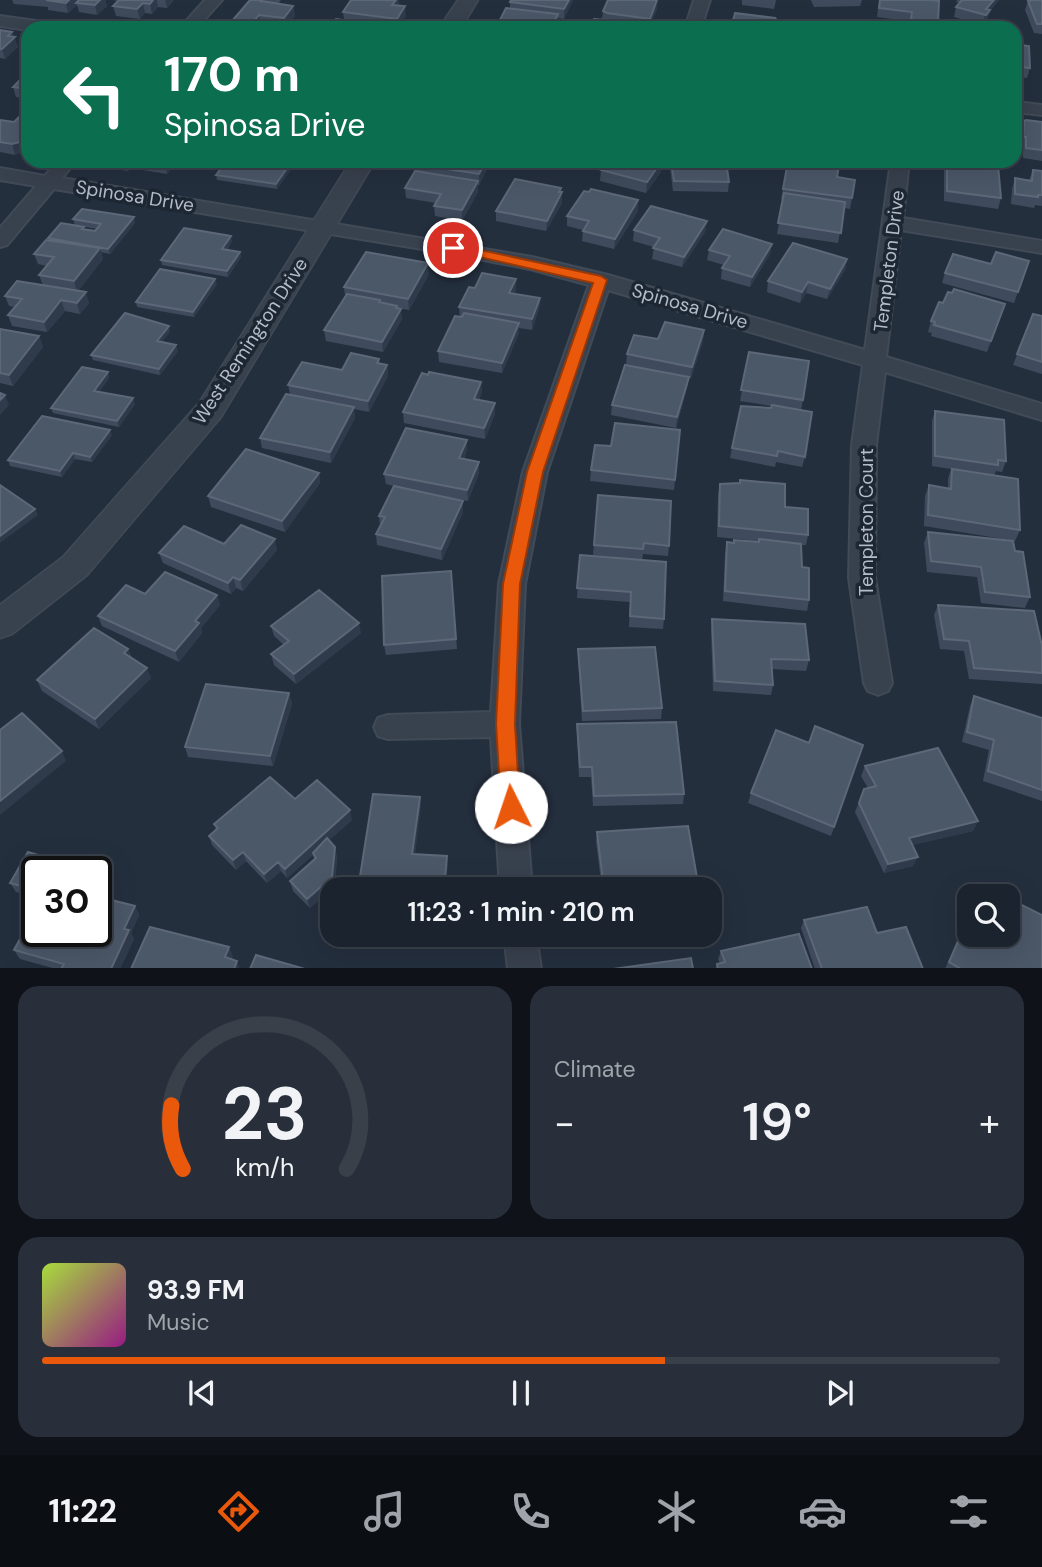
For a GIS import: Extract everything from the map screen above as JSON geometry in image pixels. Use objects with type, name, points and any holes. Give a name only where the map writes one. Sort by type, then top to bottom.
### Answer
[{"type":"street","points":[[194,21],[214,0]]},
{"type":"street","points":[[454,21],[468,0]]},
{"type":"street","points":[[695,21],[702,0]]},
{"type":"street","points":[[0,20],[21,23]]},
{"type":"street","points":[[1022,108],[1042,110]]},
{"type":"street","points":[[0,241],[60,168]]},
{"type":"street","name":"West Remington Drive","points":[[0,624],[75,566],[210,410],[359,168]]},
{"type":"street","name":"Templeton Drive","points":[[877,360],[899,168]]},
{"type":"street","name":"Spinosa Drive","points":[[0,174],[453,248],[601,280],[877,360],[1042,412]]},
{"type":"street","points":[[894,223],[1042,247]]},
{"type":"street","points":[[515,877],[505,724],[512,584],[535,472],[601,280]]},
{"type":"street","name":"Templeton Court","points":[[877,360],[864,445],[862,578],[878,683]]},
{"type":"street","points":[[388,727],[505,724]]},
{"type":"street","points":[[522,947],[525,968]]},
{"type":"building","points":[[46,0],[69,0],[66,3]]},
{"type":"building","points":[[79,0],[100,0],[95,5],[76,3]]},
{"type":"building","points":[[119,0],[153,0],[150,4],[143,3],[137,9],[113,6]]},
{"type":"building","points":[[250,0],[293,6],[284,18],[259,15],[254,21],[232,21]]},
{"type":"building","points":[[351,0],[396,0],[392,5],[405,6],[397,19],[343,12]]},
{"type":"building","points":[[569,0],[564,9],[510,2]]},
{"type":"building","points":[[608,0],[657,0],[650,19],[607,13],[603,11]]},
{"type":"building","points":[[880,0],[939,1],[938,21],[911,20],[912,12],[879,8]]},
{"type":"building","points":[[962,0],[994,0],[986,9],[990,10],[986,15],[956,7]]},
{"type":"building","points":[[1042,0],[1042,24],[1037,24],[1028,1]]},
{"type":"building","points":[[506,8],[558,14],[554,21],[500,20]]},
{"type":"building","points":[[735,13],[777,20],[777,21],[733,21]]},
{"type":"building","points":[[0,30],[12,32],[8,36],[15,37],[2,49],[0,49]]},
{"type":"building","points":[[1022,45],[1029,46],[1030,68],[1022,67]]},
{"type":"building","points":[[21,79],[21,88],[13,87]]},
{"type":"building","points":[[21,115],[21,142],[12,144],[0,142],[0,120],[14,122]]},
{"type":"building","points":[[1026,120],[1042,122],[1042,150],[1026,148],[1026,137],[1023,137]]},
{"type":"building","points":[[221,168],[287,168],[276,184],[216,175]]},
{"type":"building","points":[[441,168],[482,168],[479,174]]},
{"type":"building","points":[[603,168],[657,168],[647,182],[601,170]]},
{"type":"building","points":[[672,168],[727,168],[729,182],[674,181]]},
{"type":"building","points":[[787,168],[838,168],[837,177],[855,180],[852,198],[783,189]]},
{"type":"building","points":[[947,168],[998,168],[1001,198],[947,191]]},
{"type":"building","points":[[1033,170],[1042,171],[1042,195],[1038,197],[1015,194],[1015,178],[1032,181]]},
{"type":"building","points":[[415,171],[478,181],[462,210],[434,206],[441,194],[405,188]]},
{"type":"building","points":[[515,179],[561,188],[559,192],[562,192],[547,221],[496,211]]},
{"type":"building","points":[[591,189],[638,200],[615,239],[583,231],[589,221],[567,216],[584,191],[589,192]]},
{"type":"building","points":[[784,193],[845,202],[841,233],[778,223]]},
{"type":"building","points":[[651,206],[707,221],[684,257],[653,248],[660,238],[634,230]]},
{"type":"building","points":[[82,209],[134,217],[108,249],[48,238],[61,223],[95,231],[101,224],[73,219]]},
{"type":"building","points":[[184,228],[231,236],[222,249],[240,252],[227,271],[161,260]]},
{"type":"building","points":[[723,229],[772,244],[752,277],[722,268],[730,256],[709,250]]},
{"type":"building","points":[[46,240],[100,248],[74,281],[39,275],[54,257],[34,254]]},
{"type":"building","points":[[793,243],[847,259],[830,289],[808,282],[802,292],[768,281]]},
{"type":"building","points":[[366,252],[428,263],[408,299],[344,287]]},
{"type":"building","points":[[996,252],[1029,261],[1018,292],[945,273],[953,254],[991,264]]},
{"type":"building","points":[[160,269],[215,279],[193,312],[136,302]]},
{"type":"building","points":[[482,273],[516,279],[509,293],[540,298],[532,319],[459,307],[469,287],[475,288]]},
{"type":"building","points":[[17,281],[86,292],[77,303],[61,300],[44,322],[8,315],[22,299],[5,296]]},
{"type":"building","points":[[954,289],[1005,304],[991,341],[934,325],[935,322],[931,321],[939,302],[943,303],[948,292],[952,293]]},
{"type":"building","points":[[347,294],[380,300],[379,302],[401,309],[382,342],[324,330]]},
{"type":"building","points":[[125,313],[169,326],[157,341],[176,345],[159,369],[91,355]]},
{"type":"building","points":[[464,313],[519,323],[502,363],[438,351],[455,316],[462,317]]},
{"type":"building","points":[[1033,314],[1042,316],[1042,362],[1017,354]]},
{"type":"building","points":[[665,322],[704,330],[692,367],[627,354],[634,335],[658,339]]},
{"type":"building","points":[[0,329],[39,336],[9,375],[0,373]]},
{"type":"building","points":[[749,352],[809,361],[803,400],[741,390]]},
{"type":"building","points":[[351,353],[379,359],[377,363],[387,365],[368,401],[288,385],[302,362],[342,370]]},
{"type":"building","points":[[625,365],[689,377],[677,417],[612,405]]},
{"type":"building","points":[[82,367],[108,372],[94,391],[133,398],[117,421],[51,408]]},
{"type":"building","points":[[429,372],[481,382],[474,399],[495,403],[484,428],[403,412],[422,373],[428,375]]},
{"type":"building","points":[[286,394],[354,407],[330,452],[260,438]]},
{"type":"building","points":[[772,405],[812,412],[805,457],[778,451],[777,456],[732,448],[741,406],[771,408]]},
{"type":"building","points":[[935,411],[1004,420],[1006,461],[998,460],[998,465],[935,456]]},
{"type":"building","points":[[42,416],[110,430],[90,457],[73,453],[60,471],[8,460]]},
{"type":"building","points":[[615,423],[680,430],[675,480],[591,470],[595,445],[611,446]]},
{"type":"building","points":[[406,428],[467,440],[459,458],[479,462],[467,490],[384,474]]},
{"type":"building","points":[[246,449],[319,473],[282,521],[208,496]]},
{"type":"building","points":[[952,469],[1018,479],[1020,530],[928,515],[929,485],[951,489]]},
{"type":"building","points":[[740,480],[785,484],[785,507],[808,509],[808,535],[719,526],[720,484],[740,483]]},
{"type":"building","points":[[0,485],[35,509],[0,536]]},
{"type":"building","points":[[394,486],[463,501],[441,549],[376,534],[385,517],[379,516]]},
{"type":"building","points":[[598,495],[671,501],[669,546],[644,543],[643,549],[594,545]]},
{"type":"building","points":[[241,525],[275,539],[240,580],[233,577],[228,583],[159,553],[184,526],[224,544]]},
{"type":"building","points":[[928,532],[1013,541],[1015,551],[1023,552],[1030,597],[985,592],[981,567],[931,561]]},
{"type":"building","points":[[759,539],[801,544],[802,567],[809,568],[809,600],[725,591],[727,542],[759,542]]},
{"type":"building","points":[[580,555],[666,562],[664,619],[630,616],[631,592],[577,588]]},
{"type":"building","points":[[451,571],[456,639],[384,645],[382,576]]},
{"type":"building","points":[[165,572],[217,595],[195,621],[199,623],[175,651],[98,616],[126,585],[145,594]]},
{"type":"building","points":[[319,590],[359,623],[294,674],[271,654],[289,641],[271,626]]},
{"type":"building","points":[[938,605],[1034,611],[1042,646],[1042,673],[974,668],[969,641],[944,639]]},
{"type":"building","points":[[712,619],[805,624],[809,660],[771,659],[773,685],[715,681]]},
{"type":"building","points":[[94,628],[128,649],[124,653],[147,668],[95,719],[37,680]]},
{"type":"building","points":[[655,647],[662,708],[583,711],[578,649]]},
{"type":"building","points":[[206,684],[289,693],[270,756],[185,747]]},
{"type":"building","points":[[974,696],[1042,718],[1042,790],[988,771],[994,740],[967,732]]},
{"type":"building","points":[[22,713],[62,751],[0,801],[0,730]]},
{"type":"building","points":[[676,722],[684,794],[594,796],[592,767],[580,767],[577,724]]},
{"type":"building","points":[[815,726],[863,745],[834,827],[751,793],[776,730],[809,743]]},
{"type":"building","points":[[938,748],[978,821],[909,838],[918,857],[888,864],[859,803],[864,789],[876,786],[865,766]]},
{"type":"building","points":[[270,777],[295,799],[317,780],[350,810],[285,869],[278,862],[264,874],[243,852],[233,860],[209,836],[218,828],[214,824]]},
{"type":"building","points":[[373,794],[420,797],[412,854],[447,856],[445,877],[360,877]]},
{"type":"building","points":[[688,826],[697,877],[603,877],[597,832]]},
{"type":"building","points":[[327,838],[335,847],[332,877],[320,877],[320,888],[307,899],[290,881],[316,858],[313,853]]},
{"type":"building","points":[[28,852],[42,856],[26,856]]},
{"type":"building","points":[[21,864],[21,886],[10,883]]},
{"type":"building","points":[[112,900],[135,906],[124,929],[129,930],[111,968],[62,968],[64,964],[14,950],[21,937],[21,947],[112,947]]},
{"type":"building","points":[[1020,904],[1042,915],[1042,968],[959,968],[949,962],[957,944],[957,947],[1020,947]]},
{"type":"building","points":[[867,907],[877,933],[906,927],[923,968],[822,968],[804,920]]},
{"type":"building","points":[[150,927],[229,947],[225,957],[237,961],[234,968],[131,968]]},
{"type":"building","points":[[799,934],[812,968],[718,968],[717,964],[725,962],[721,951]]},
{"type":"building","points":[[256,955],[302,968],[250,968]]},
{"type":"building","points":[[691,958],[693,968],[620,968]]},
{"type":"route","points":[[453,248],[601,280],[535,472],[512,584],[505,724],[511,807]]}]
